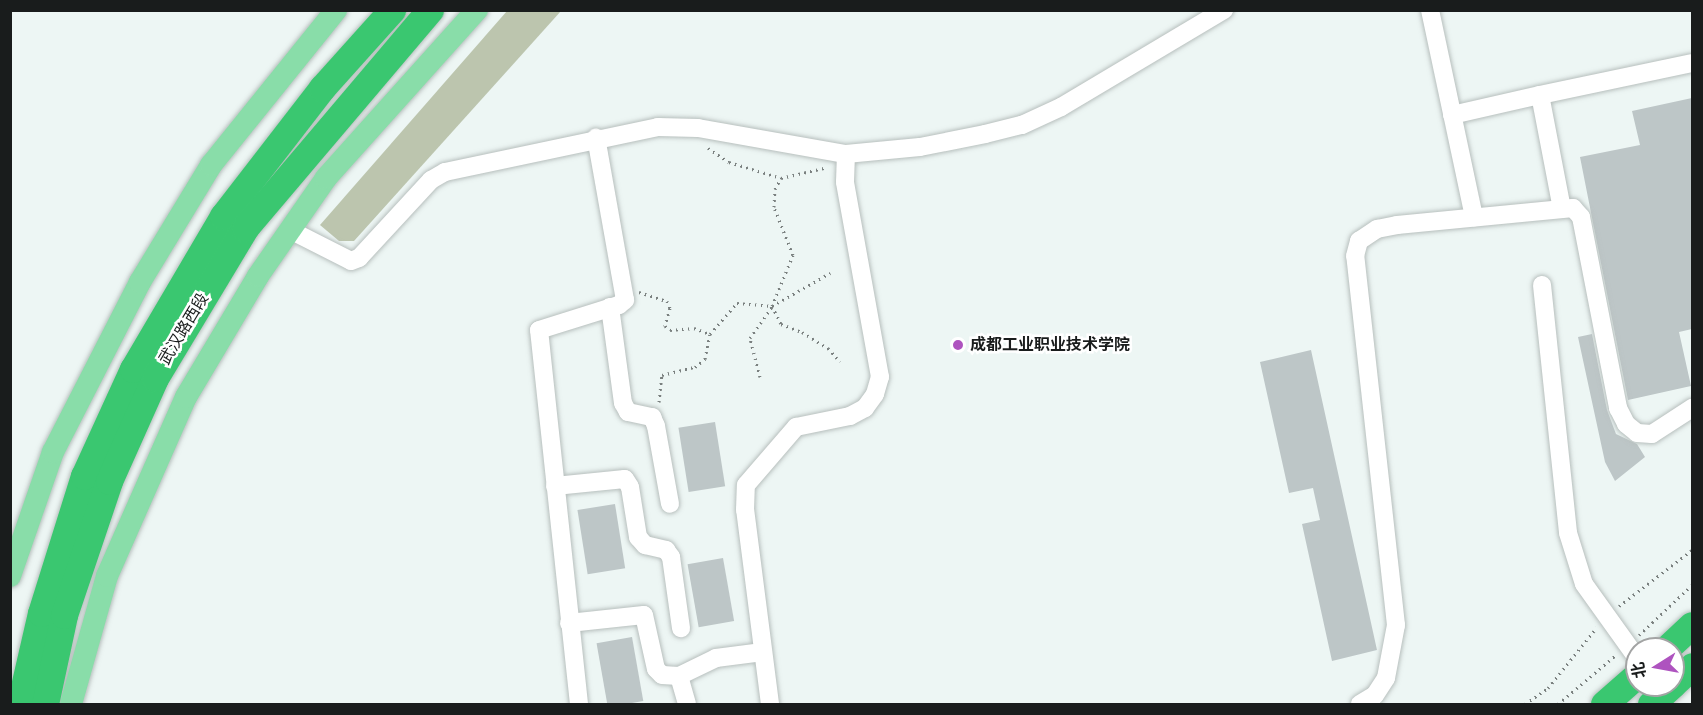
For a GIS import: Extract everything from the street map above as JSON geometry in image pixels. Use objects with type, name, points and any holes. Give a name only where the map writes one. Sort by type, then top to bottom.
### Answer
[{"type":"highway","name":"武汉路西段","points":[[28,704],[40,614],[84,476],[133,369],[223,216],[322,88],[392,10]]},
{"type":"highway","name":"武汉路西段","points":[[28,704],[64,615],[109,481],[154,378],[245,228],[430,10]]},
{"type":"highway","points":[[1679,637],[1692,625]]},
{"type":"highway","points":[[1604,705],[1625,686]]},
{"type":"main road","points":[[10,576],[53,452],[140,282],[211,165],[336,10]]},
{"type":"main road","points":[[71,705],[107,576],[186,397],[290,230],[326,178],[477,10]]},
{"type":"lane","points":[[290,230],[351,261],[359,258],[431,180],[445,172],[597,138],[658,127],[698,128],[846,154],[920,147],[1022,125],[1061,107],[1224,10]]},
{"type":"lane","points":[[1430,10],[1474,218]]},
{"type":"lane","points":[[1452,115],[1692,63]]},
{"type":"lane","points":[[1540,95],[1562,209]]},
{"type":"lane","points":[[579,705],[539,330],[625,300],[626,291],[597,138]]},
{"type":"lane","points":[[770,705],[746,485],[796,426],[849,416],[865,408],[876,394],[880,376],[845,182],[846,154]]},
{"type":"lane","points":[[1370,701],[1386,678],[1396,624],[1355,256],[1359,241],[1377,229],[1573,208],[1581,217],[1618,408],[1626,424],[1638,434],[1652,434],[1692,408]]},
{"type":"lane","points":[[1542,285],[1568,533],[1584,584],[1625,640]]},
{"type":"lane","points":[[610,307],[623,403],[628,412],[652,417],[670,504]]},
{"type":"lane","points":[[555,486],[625,479],[630,488],[638,537],[645,545],[666,550],[671,557],[681,628]]},
{"type":"lane","points":[[569,623],[644,615],[656,669],[662,675],[679,676],[716,658],[763,652]]},
{"type":"lane","points":[[679,676],[687,705]]},
{"type":"path","points":[[698,128],[708,148],[729,162],[781,178],[827,168],[846,154]]},
{"type":"path","points":[[760,377],[750,338],[772,306],[793,255],[774,207],[775,189],[781,178]]},
{"type":"path","points":[[652,417],[659,407],[662,375],[700,363],[709,349],[711,334],[736,303],[772,306],[830,273]]},
{"type":"path","points":[[626,291],[651,293],[667,301],[670,308],[665,326],[670,330],[694,328],[711,334]]},
{"type":"path","points":[[772,306],[781,324],[802,332],[828,348],[840,362]]},
{"type":"green space","points":[[507,11],[561,11],[354,241],[339,241],[320,225]]},
{"type":"building","points":[[1692,98],[1692,329],[1679,332],[1691,386],[1628,400],[1580,157],[1640,145],[1632,111]]},
{"type":"building","points":[[1592,334],[1607,410],[1616,434],[1637,444],[1645,457],[1615,481],[1605,462],[1578,337]]},
{"type":"building","points":[[1311,350],[1377,650],[1332,661],[1302,524],[1320,520],[1313,488],[1289,493],[1260,362]]},
{"type":"building","points":[[715,422],[725,486],[689,492],[678,428]]},
{"type":"building","points":[[615,504],[625,568],[588,574],[577,510]]},
{"type":"building","points":[[723,558],[734,621],[699,627],[688,564]]},
{"type":"building","points":[[632,637],[643,701],[607,704],[597,643]]},
{"type":"place","name":"成都工业职业技术学院","points":[[958,345]]}]
